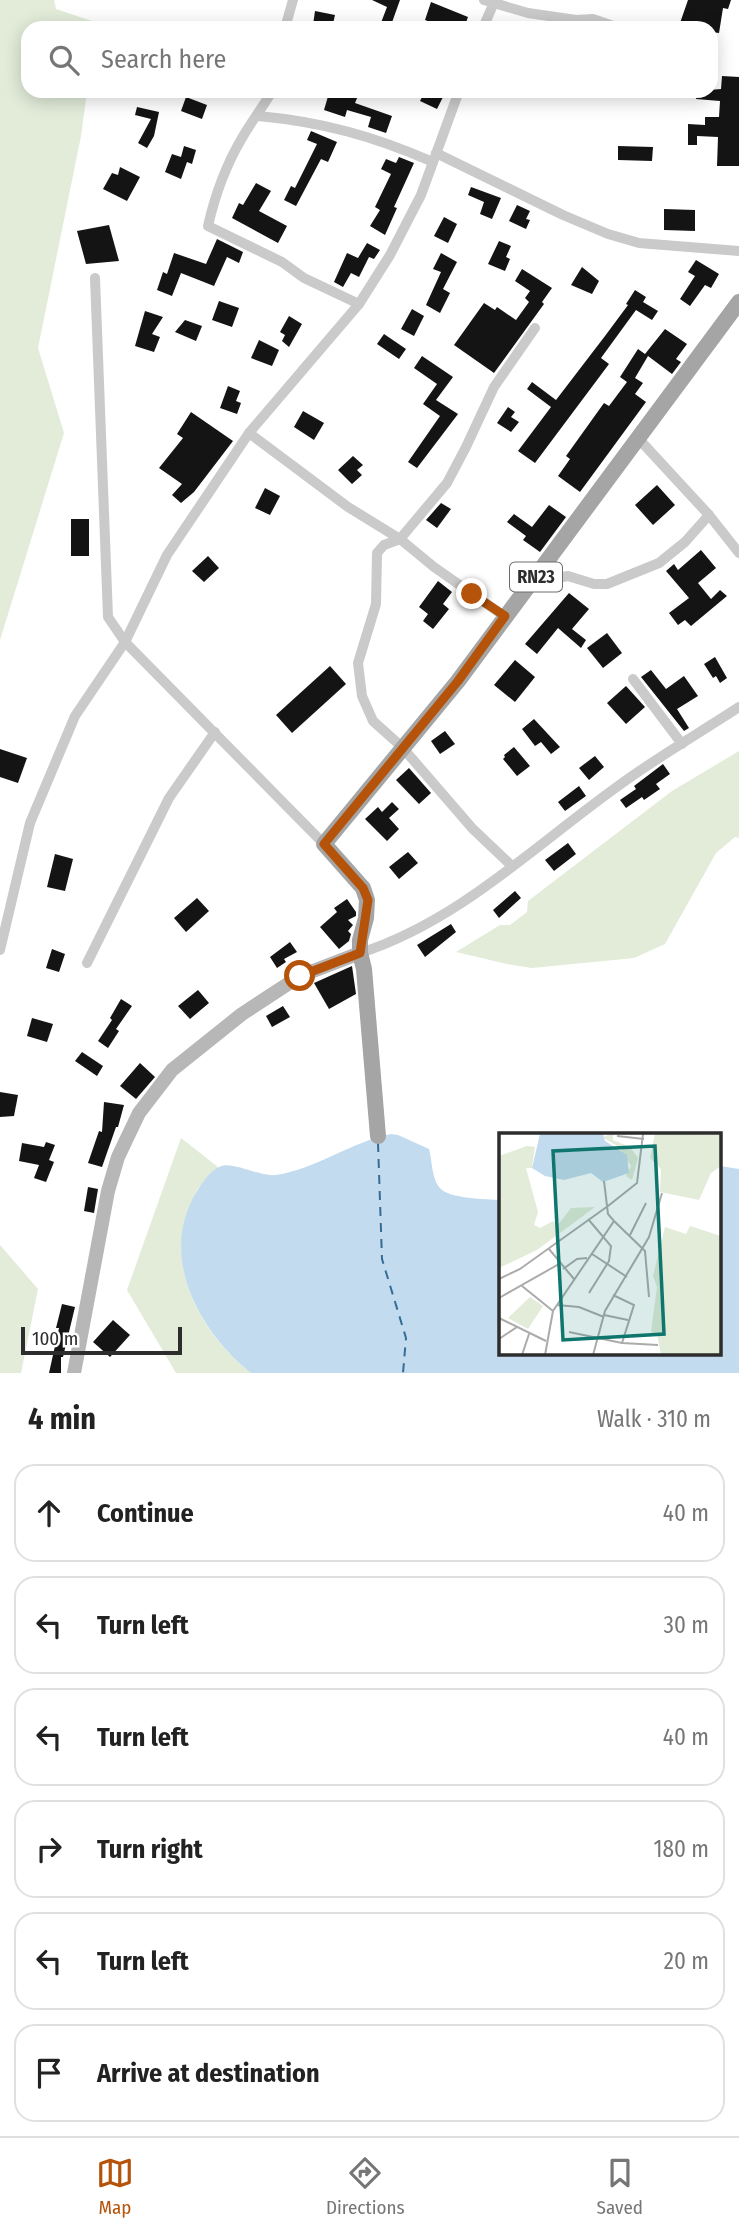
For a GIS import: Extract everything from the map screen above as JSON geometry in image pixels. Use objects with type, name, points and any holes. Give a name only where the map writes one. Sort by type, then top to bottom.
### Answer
[{"type":"main road","name":"RN23","points":[[324,844],[458,681],[739,302]]},
{"type":"main road","points":[[324,844],[363,888],[368,900],[360,953],[364,969],[378,1136]]},
{"type":"main road","points":[[74,1373],[108,1191],[118,1157],[139,1112],[172,1070],[242,1014],[300,976],[360,953]]},
{"type":"street","points":[[287,21],[293,0]]},
{"type":"street","points":[[485,21],[491,1],[528,13],[599,21]]},
{"type":"street","points":[[268,98],[243,134],[228,164],[208,226],[282,262],[304,278],[359,304]]},
{"type":"street","points":[[0,950],[30,822],[75,716],[125,642],[167,555],[249,433],[359,304],[421,195],[456,98]]},
{"type":"street","points":[[258,116],[306,121],[353,132],[434,157],[608,234],[639,243],[739,251]]},
{"type":"street","points":[[95,278],[108,617],[125,642],[324,844]]},
{"type":"street","points":[[512,866],[472,828],[402,747],[373,721],[362,696],[358,663],[376,604],[377,553],[384,545],[400,539],[447,483],[494,387],[535,328]]},
{"type":"street","points":[[249,433],[337,499],[400,539],[434,568],[505,616]]},
{"type":"street","points":[[637,437],[709,515],[739,552]]},
{"type":"street","points":[[531,583],[568,576],[607,584],[659,563],[685,542],[709,515]]},
{"type":"street","points":[[633,679],[682,744]]},
{"type":"street","points":[[360,953],[408,935],[488,886],[616,787],[739,707]]},
{"type":"street","points":[[87,964],[169,798],[215,732]]},
{"type":"green space","points":[[0,0],[54,0],[56,9],[92,21],[21,21],[21,98],[86,98],[81,136],[38,348],[64,433],[0,640]]},
{"type":"green space","points":[[739,751],[739,838],[735,837],[716,853],[665,944],[634,958],[532,968],[456,952],[500,925],[510,925],[527,912],[528,901],[672,791]]},
{"type":"green space","points":[[181,1138],[218,1167],[195,1194],[183,1230],[185,1276],[192,1299],[203,1320],[233,1357],[251,1373],[176,1373],[127,1290]]},
{"type":"green space","points":[[0,1245],[38,1289],[21,1373],[0,1373]]},
{"type":"water","points":[[398,1135],[429,1149],[435,1180],[445,1192],[469,1198],[499,1200],[499,1356],[722,1356],[722,1166],[739,1169],[739,1373],[251,1373],[216,1338],[191,1295],[181,1248],[184,1224],[194,1196],[207,1177],[224,1165],[276,1175],[305,1167],[376,1138]]},
{"type":"building","points":[[372,0],[400,0],[392,21],[382,21],[387,7]]},
{"type":"building","points":[[688,0],[731,0],[728,9],[723,8],[719,33],[718,21],[681,21]]},
{"type":"building","points":[[431,2],[468,17],[467,21],[425,20]]},
{"type":"building","points":[[315,11],[335,15],[334,21],[314,21]]},
{"type":"building","points":[[722,76],[739,77],[739,166],[717,166],[718,137],[697,136],[697,145],[688,145],[688,124],[705,125],[705,117],[719,117],[720,101],[696,98],[718,98],[718,89],[721,89]]},
{"type":"building","points":[[186,98],[207,105],[202,119],[181,111]]},
{"type":"building","points":[[328,98],[357,98],[355,103],[392,116],[386,133],[368,127],[371,117],[347,110],[345,117],[324,110]]},
{"type":"building","points":[[422,98],[442,98],[437,109],[420,101]]},
{"type":"building","points":[[137,107],[159,112],[154,136],[147,148],[138,143],[151,119],[135,115]]},
{"type":"building","points":[[311,131],[337,142],[328,162],[321,159],[296,206],[284,200],[291,186],[295,188],[317,144],[307,140]]},
{"type":"building","points":[[184,146],[196,150],[192,164],[187,162],[181,179],[165,172],[172,154],[181,157]]},
{"type":"building","points":[[618,146],[653,147],[652,161],[618,160]]},
{"type":"building","points":[[399,157],[414,163],[394,207],[397,208],[385,235],[370,226],[380,210],[375,207],[391,174],[381,169],[386,159],[396,163]]},
{"type":"building","points":[[120,167],[140,177],[127,201],[103,189],[112,173],[118,175]]},
{"type":"building","points":[[256,183],[271,191],[259,211],[287,226],[278,243],[232,218],[239,203],[243,205]]},
{"type":"building","points":[[471,187],[501,198],[492,219],[480,214],[484,202],[468,195]]},
{"type":"building","points":[[517,205],[530,211],[526,219],[530,220],[526,229],[509,221]]},
{"type":"building","points":[[664,209],[695,210],[695,231],[664,230]]},
{"type":"building","points":[[444,217],[457,224],[448,243],[434,236]]},
{"type":"building","points":[[109,225],[119,261],[86,264],[77,231]]},
{"type":"building","points":[[217,239],[243,252],[239,263],[227,257],[214,286],[181,273],[172,296],[157,290],[163,272],[167,274],[174,253],[206,264]]},
{"type":"building","points":[[499,241],[511,246],[506,257],[510,259],[505,271],[488,264]]},
{"type":"building","points":[[367,243],[380,250],[374,259],[369,257],[359,277],[351,273],[343,287],[334,282],[347,253],[358,258]]},
{"type":"building","points":[[441,253],[457,262],[443,289],[450,293],[440,313],[426,305],[441,272],[433,269]]},
{"type":"building","points":[[696,260],[719,274],[711,288],[705,285],[690,306],[680,299],[695,276],[688,272]]},
{"type":"building","points":[[582,267],[599,281],[592,294],[571,285]]},
{"type":"building","points":[[522,269],[552,288],[542,302],[544,304],[494,373],[454,345],[484,303],[495,310],[497,307],[516,320],[529,302],[525,298],[530,291],[515,281]]},
{"type":"building","points":[[635,290],[646,297],[643,302],[658,311],[652,320],[636,310],[601,358],[609,364],[535,463],[518,451],[551,407],[527,389],[532,382],[556,400],[628,305],[626,304]]},
{"type":"building","points":[[219,301],[239,308],[232,327],[212,320]]},
{"type":"building","points":[[412,309],[424,316],[414,336],[401,329]]},
{"type":"building","points":[[145,311],[163,317],[152,334],[160,337],[154,352],[135,346]]},
{"type":"building","points":[[289,316],[302,324],[289,347],[282,341],[285,335],[280,332]]},
{"type":"building","points":[[185,320],[202,326],[196,341],[175,332]]},
{"type":"building","points":[[665,329],[687,344],[676,359],[681,362],[672,374],[648,356],[635,378],[643,383],[635,394],[646,402],[580,492],[558,476],[570,459],[566,456],[604,403],[609,406],[627,382],[620,377],[638,349],[645,354]]},
{"type":"building","points":[[384,334],[406,349],[399,359],[377,344]]},
{"type":"building","points":[[259,340],[279,350],[272,366],[251,358]]},
{"type":"building","points":[[422,356],[453,377],[436,400],[458,414],[417,468],[408,462],[440,416],[423,404],[437,384],[414,368]]},
{"type":"building","points":[[228,386],[240,391],[236,401],[241,403],[237,414],[220,408]]},
{"type":"building","points":[[508,407],[515,412],[511,417],[519,422],[511,432],[497,423]]},
{"type":"building","points":[[303,411],[324,423],[314,440],[294,427]]},
{"type":"building","points":[[191,412],[233,441],[194,492],[181,503],[172,495],[182,484],[159,468],[183,438],[177,434]]},
{"type":"building","points":[[353,456],[363,465],[357,470],[362,475],[352,484],[338,470]]},
{"type":"building","points":[[657,485],[675,505],[653,525],[635,505]]},
{"type":"building","points":[[265,488],[280,496],[270,515],[255,508]]},
{"type":"building","points":[[441,503],[451,509],[437,528],[426,520]]},
{"type":"building","points":[[549,505],[566,517],[540,552],[523,540],[526,536],[507,522],[514,514],[532,527]]},
{"type":"building","points":[[71,519],[89,519],[89,556],[71,556]]},
{"type":"building","points":[[701,550],[716,568],[698,583],[711,599],[720,590],[727,596],[691,626],[685,620],[678,625],[669,613],[689,598],[666,571],[674,564],[678,570]]},
{"type":"building","points":[[208,556],[219,568],[204,582],[192,571]]},
{"type":"building","points":[[438,581],[452,592],[443,604],[449,609],[433,629],[423,621],[428,614],[419,607]]},
{"type":"building","points":[[569,593],[589,609],[572,629],[586,640],[581,648],[558,628],[537,654],[525,644]]},
{"type":"building","points":[[607,633],[622,653],[603,668],[587,648]]},
{"type":"building","points":[[715,657],[727,678],[720,683],[716,676],[713,678],[704,664]]},
{"type":"building","points":[[515,660],[535,677],[515,702],[494,685]]},
{"type":"building","points":[[330,666],[346,684],[292,733],[276,715]]},
{"type":"building","points":[[651,670],[666,689],[684,676],[698,696],[677,709],[689,728],[684,731],[641,677]]},
{"type":"building","points":[[626,686],[645,707],[626,724],[607,703]]},
{"type":"building","points":[[534,719],[560,747],[551,754],[541,742],[535,746],[522,729]]},
{"type":"building","points":[[445,731],[455,744],[440,754],[431,741]]},
{"type":"building","points":[[514,747],[530,766],[517,776],[503,759]]},
{"type":"building","points":[[0,749],[27,758],[18,783],[0,777]]},
{"type":"building","points":[[595,756],[604,767],[589,780],[579,768]]},
{"type":"building","points":[[663,764],[670,774],[656,784],[660,789],[626,808],[620,800]]},
{"type":"building","points":[[409,768],[431,793],[419,804],[396,780]]},
{"type":"building","points":[[579,786],[586,796],[565,811],[558,802]]},
{"type":"building","points":[[392,802],[399,809],[389,818],[399,829],[387,841],[365,819],[378,807],[382,812]]},
{"type":"building","points":[[568,843],[576,854],[554,871],[545,860]]},
{"type":"building","points":[[408,852],[418,863],[399,879],[389,867]]},
{"type":"building","points":[[55,854],[73,859],[65,891],[47,887]]},
{"type":"building","points":[[515,891],[521,898],[499,918],[493,910]]},
{"type":"building","points":[[197,898],[209,911],[186,932],[174,918]]},
{"type":"building","points":[[347,899],[356,916],[348,920],[353,925],[348,931],[351,934],[349,941],[339,949],[320,927],[337,912],[334,908]]},
{"type":"building","points":[[451,924],[456,932],[425,957],[417,945]]},
{"type":"building","points":[[290,942],[297,952],[284,959],[286,962],[277,968],[270,957]]},
{"type":"building","points":[[52,949],[65,954],[59,972],[46,968]]},
{"type":"building","points":[[352,966],[356,994],[329,1009],[314,983]]},
{"type":"building","points":[[198,990],[209,1003],[190,1019],[178,1006]]},
{"type":"building","points":[[121,999],[132,1006],[116,1029],[119,1031],[108,1048],[98,1041],[112,1020],[110,1018]]},
{"type":"building","points":[[283,1006],[290,1017],[272,1027],[266,1016]]},
{"type":"building","points":[[32,1018],[53,1024],[47,1042],[27,1036]]},
{"type":"building","points":[[82,1052],[103,1066],[97,1076],[75,1061]]},
{"type":"building","points":[[140,1063],[155,1077],[136,1099],[120,1086]]},
{"type":"building","points":[[0,1092],[18,1095],[14,1116],[0,1117]]},
{"type":"building","points":[[104,1102],[124,1105],[102,1167],[88,1163],[99,1131],[102,1132]]},
{"type":"building","points":[[46,1142],[55,1145],[49,1160],[54,1162],[46,1182],[34,1178],[39,1165],[19,1161],[22,1143],[44,1147]]},
{"type":"building","points":[[88,1187],[98,1189],[94,1213],[84,1211]]},
{"type":"building","points":[[62,1304],[75,1307],[61,1357],[61,1373],[49,1373],[59,1328],[56,1328]]},
{"type":"building","points":[[113,1320],[130,1335],[110,1357],[93,1342]]},
{"type":"ferry route","points":[[378,1143],[382,1259],[406,1338],[403,1373]]},
{"type":"route","points":[[300,976],[360,953],[368,900],[363,888],[324,844],[458,681],[505,616],[472,594]]}]
